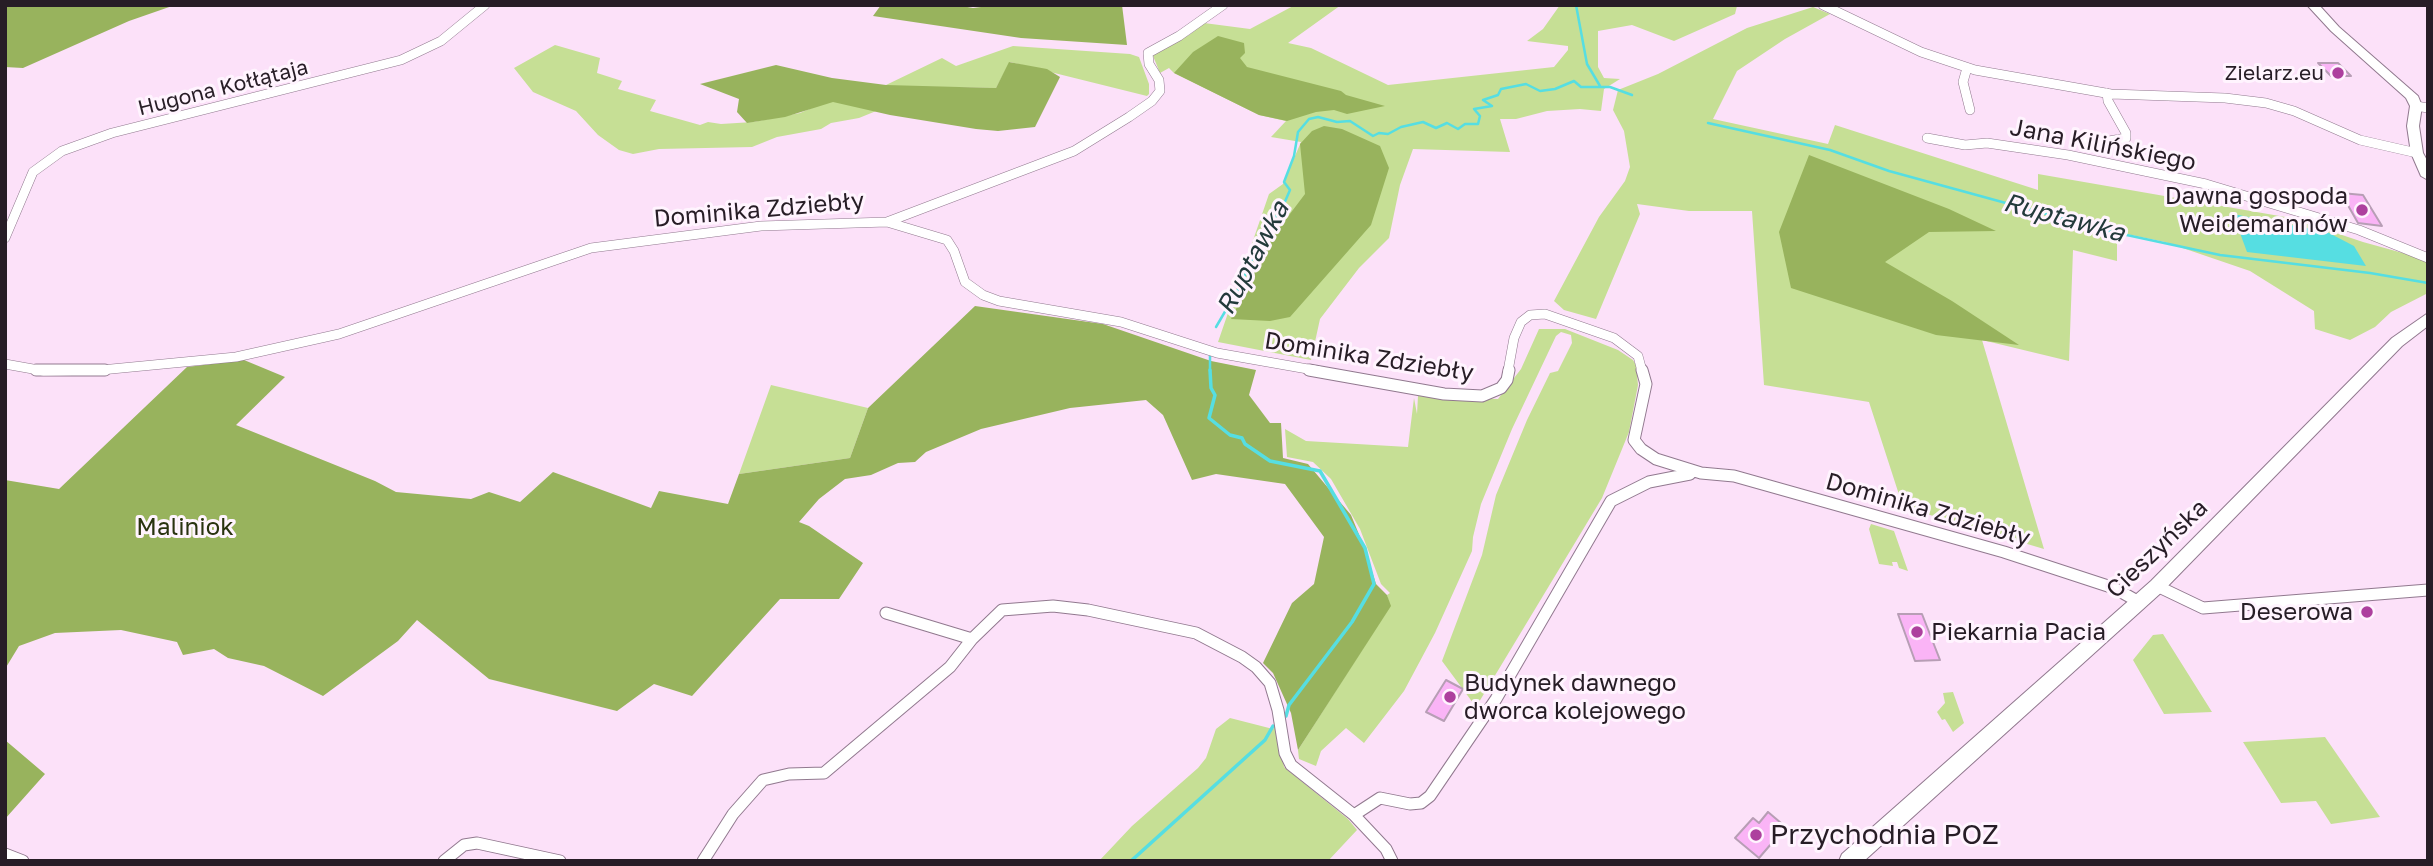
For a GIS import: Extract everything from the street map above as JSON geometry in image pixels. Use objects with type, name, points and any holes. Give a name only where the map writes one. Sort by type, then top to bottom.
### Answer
[{"type":"main road","points":[[2313,5],[2335,29],[2409,92],[2422,107],[2413,126],[2417,153],[2428,176]]},
{"type":"main road","name":"Cieszyńska","points":[[1849,861],[2157,586],[2379,359],[2428,318]]},
{"type":"street","name":"Hugona Kołłątaja","points":[[5,238],[33,172],[62,151],[125,130],[401,60],[441,41],[485,5]]},
{"type":"street","points":[[887,222],[1074,151],[1129,117],[1152,101],[1160,90],[1159,80],[1149,64],[1148,53],[1180,36],[1223,5]]},
{"type":"street","points":[[1823,5],[1921,52],[1967,68],[2030,82],[2107,93],[2159,98],[2225,98],[2266,103],[2294,111],[2370,143],[2417,153]]},
{"type":"street","points":[[1967,68],[1963,82],[1970,110]]},
{"type":"street","points":[[2081,139],[2109,141],[2126,138],[2126,133],[2108,101],[2107,93]]},
{"type":"street","name":"Jana Kilińskiego","points":[[1927,138],[1965,145],[1987,143],[2068,155],[2206,184],[2368,233],[2428,258]]},
{"type":"street","name":"Dominika Zdziebły","points":[[5,364],[44,371],[89,370],[236,357],[339,334],[591,248],[761,226],[887,222],[947,240],[954,251],[965,282],[983,295],[999,301],[1121,322],[1217,353],[1444,394],[1482,396],[1494,393],[1502,387],[1507,380],[1514,338],[1521,322],[1530,314],[1545,314],[1597,330],[1627,345],[1638,356],[1646,384],[1634,429],[1634,440],[1641,449],[1673,466],[1701,473],[1734,476],[1991,548],[2114,588],[2139,602]]},
{"type":"street","name":"Dominika Zdziebły","points":[[1354,815],[1381,798],[1410,804],[1421,803],[1430,796],[1496,699],[1611,501],[1649,481],[1701,473]]},
{"type":"street","points":[[2157,586],[2203,608],[2428,590]]},
{"type":"street","points":[[703,861],[733,814],[763,780],[789,774],[824,773],[950,667],[972,639],[1002,610],[1053,606],[1088,610],[1196,633],[1256,667],[1269,683],[1279,710],[1285,753],[1291,765],[1354,815],[1386,849],[1392,861]]},
{"type":"street","points":[[886,613],[972,639]]},
{"type":"street","points":[[444,861],[464,845],[477,843],[560,861]]},
{"type":"street","points":[[5,854],[23,861]]},
{"type":"green space","points":[[5,5],[175,5],[129,21],[23,68],[5,67]]},
{"type":"green space","points":[[881,5],[956,5],[973,8],[997,5],[1122,5],[1127,45],[1021,38],[873,16]]},
{"type":"green space","points":[[1295,5],[1341,5],[1288,43],[1311,48],[1388,85],[1554,67],[1568,50],[1568,46],[1527,41],[1543,29],[1560,5],[1737,6],[1735,14],[1674,41],[1632,25],[1598,31],[1598,67],[1604,78],[1620,79],[1604,89],[1601,111],[1547,111],[1516,119],[1500,119],[1510,152],[1413,149],[1400,185],[1389,238],[1359,268],[1320,319],[1311,360],[1218,342],[1269,194],[1283,184],[1301,142],[1271,137],[1286,121],[1259,115],[1174,73],[1169,68],[1160,73],[1151,51],[1189,35],[1204,23],[1250,29]]},
{"type":"green space","points":[[1813,7],[1830,14],[1785,39],[1737,71],[1713,119],[1828,144],[1835,125],[2038,190],[2038,174],[2291,218],[2428,260],[2428,293],[2391,312],[2375,327],[2350,340],[2315,329],[2314,311],[2250,271],[2165,242],[2117,232],[2117,261],[2073,250],[2069,361],[1982,340],[2044,549],[1903,507],[1869,402],[1764,385],[1752,211],[1689,211],[1637,204],[1640,214],[1596,319],[1564,310],[1554,301],[1599,217],[1625,181],[1630,167],[1624,131],[1613,110],[1618,90],[1658,74],[1747,28]]},
{"type":"green space","points":[[1218,36],[1244,43],[1245,53],[1240,58],[1247,67],[1341,91],[1346,95],[1385,106],[1347,114],[1334,110],[1316,112],[1287,121],[1259,115],[1174,73],[1193,52]]},
{"type":"green space","points":[[555,45],[600,58],[597,73],[622,81],[618,89],[656,100],[650,111],[700,125],[708,122],[753,122],[800,113],[814,107],[827,96],[880,91],[886,85],[942,58],[956,66],[1013,46],[1130,54],[1139,57],[1149,84],[1149,94],[1147,96],[1010,62],[996,88],[935,87],[859,118],[831,123],[821,129],[777,137],[752,147],[659,149],[633,154],[619,150],[598,135],[576,111],[533,92],[514,68]]},
{"type":"green space","points":[[1009,62],[1047,69],[1060,77],[1035,127],[998,131],[976,129],[890,115],[833,102],[785,117],[747,123],[737,112],[739,99],[700,84],[776,65],[832,78],[886,85],[996,88]]},
{"type":"green space","points":[[1324,126],[1342,129],[1380,146],[1389,168],[1371,225],[1290,317],[1270,321],[1231,319],[1271,239],[1305,194],[1300,144],[1312,131]]},
{"type":"green space","points":[[1809,155],[1949,209],[1996,231],[1929,232],[1885,262],[1952,301],[2019,345],[1936,335],[1791,288],[1779,232]]},
{"type":"green space","name":"Maliniok","points":[[975,306],[1103,324],[1211,361],[1256,370],[1249,395],[1270,423],[1281,423],[1283,458],[1308,464],[1351,515],[1376,584],[1387,595],[1391,606],[1298,750],[1291,713],[1273,673],[1263,663],[1292,603],[1314,584],[1324,537],[1285,484],[1216,474],[1192,480],[1163,415],[1146,400],[1070,408],[981,429],[926,452],[915,462],[898,463],[871,475],[845,479],[819,499],[799,522],[863,563],[839,599],[780,599],[692,696],[654,684],[617,711],[489,679],[417,620],[398,641],[323,696],[264,666],[228,658],[214,649],[183,655],[177,642],[121,630],[55,633],[19,646],[5,669],[5,480],[59,489],[187,367],[244,360],[285,377],[236,425],[396,492],[471,499],[489,492],[520,502],[553,472],[651,508],[659,491],[728,504],[739,474],[850,458],[868,408]]},
{"type":"green space","points":[[1539,329],[1565,329],[1618,350],[1636,365],[1638,385],[1629,432],[1602,498],[1476,707],[1442,661],[1482,555],[1496,495],[1550,373],[1558,371],[1572,343],[1571,335],[1561,332],[1556,336],[1512,429],[1481,504],[1472,551],[1435,633],[1404,691],[1364,743],[1346,728],[1321,751],[1316,766],[1299,759],[1298,750],[1390,606],[1387,595],[1390,593],[1381,584],[1360,529],[1331,479],[1313,462],[1287,457],[1285,429],[1306,441],[1408,447],[1414,398],[1417,414],[1418,396],[1498,399],[1521,369]]},
{"type":"green space","points":[[771,385],[868,408],[850,458],[739,474]]},
{"type":"green space","points":[[1871,524],[1894,531],[1908,571],[1899,568],[1897,562],[1892,562],[1893,566],[1879,564],[1869,529]]},
{"type":"green space","points":[[2163,634],[2212,712],[2164,714],[2133,660],[2153,635]]},
{"type":"green space","points":[[1953,692],[1964,723],[1953,732],[1937,712],[1945,703],[1943,693]]},
{"type":"green space","points":[[1230,718],[1273,729],[1278,720],[1284,767],[1348,819],[1357,830],[1328,861],[1099,861],[1132,826],[1198,768],[1206,758],[1216,729]]},
{"type":"green space","points":[[2325,737],[2380,817],[2331,824],[2316,801],[2281,803],[2243,742]]},
{"type":"green space","points":[[5,740],[45,774],[5,819]]},
{"type":"water","points":[[2233,214],[2327,232],[2354,246],[2366,266],[2247,252]]},
{"type":"building","name":"Zielarz.eu","points":[[2318,63],[2338,63],[2351,76],[2331,76]]},
{"type":"building","name":"Dawna gospoda Weidemannów","points":[[2341,193],[2363,195],[2382,226],[2358,223]]},
{"type":"building","name":"Piekarnia Pacia","points":[[1898,614],[1922,614],[1940,660],[1915,661]]},
{"type":"building","name":"Budynek dawnego dworca kolejowego","points":[[1446,680],[1463,689],[1444,721],[1426,712]]},
{"type":"building","name":"Przychodnia POZ","points":[[1768,812],[1781,823],[1772,833],[1777,837],[1759,858],[1735,838],[1753,818],[1759,823]]},
{"type":"waterway","points":[[1576,5],[1587,64],[1600,86]]},
{"type":"waterway","name":"Ruptawka","points":[[1216,327],[1240,286],[1269,222],[1280,213],[1290,190],[1284,182],[1294,156],[1298,132],[1309,119],[1318,117],[1337,122],[1350,121],[1373,136],[1379,133],[1388,134],[1401,127],[1423,122],[1436,128],[1447,123],[1458,129],[1465,124],[1478,124],[1480,116],[1474,109],[1492,106],[1483,100],[1498,95],[1501,89],[1526,84],[1540,91],[1555,89],[1574,81],[1581,87],[1610,87],[1632,95]]},
{"type":"waterway","name":"Ruptawka","points":[[1708,123],[1830,150],[1889,171],[2108,231],[2220,255],[2370,273],[2428,283]]},
{"type":"waterway","name":"Ruptawka","points":[[1210,355],[1210,370]]},
{"type":"waterway","name":"Ruptawka","points":[[1210,370],[1211,388],[1215,395],[1209,418],[1230,435],[1242,438],[1245,444],[1270,461],[1320,471],[1365,548],[1374,584],[1352,622],[1289,705],[1286,716]]},
{"type":"waterway","name":"Ruptawka","points":[[1131,861],[1265,740],[1273,726]]},
{"type":"place","name":"Zielarz.eu","points":[[2338,73]]},
{"type":"place","name":"Dawna gospoda Weidemannów","points":[[2362,210]]},
{"type":"place","name":"Deserowa","points":[[2367,612]]},
{"type":"place","name":"Piekarnia Pacia","points":[[1917,632]]},
{"type":"place","name":"Budynek dawnego dworca kolejowego","points":[[1450,697]]},
{"type":"place","name":"Przychodnia POZ","points":[[1756,835]]}]
